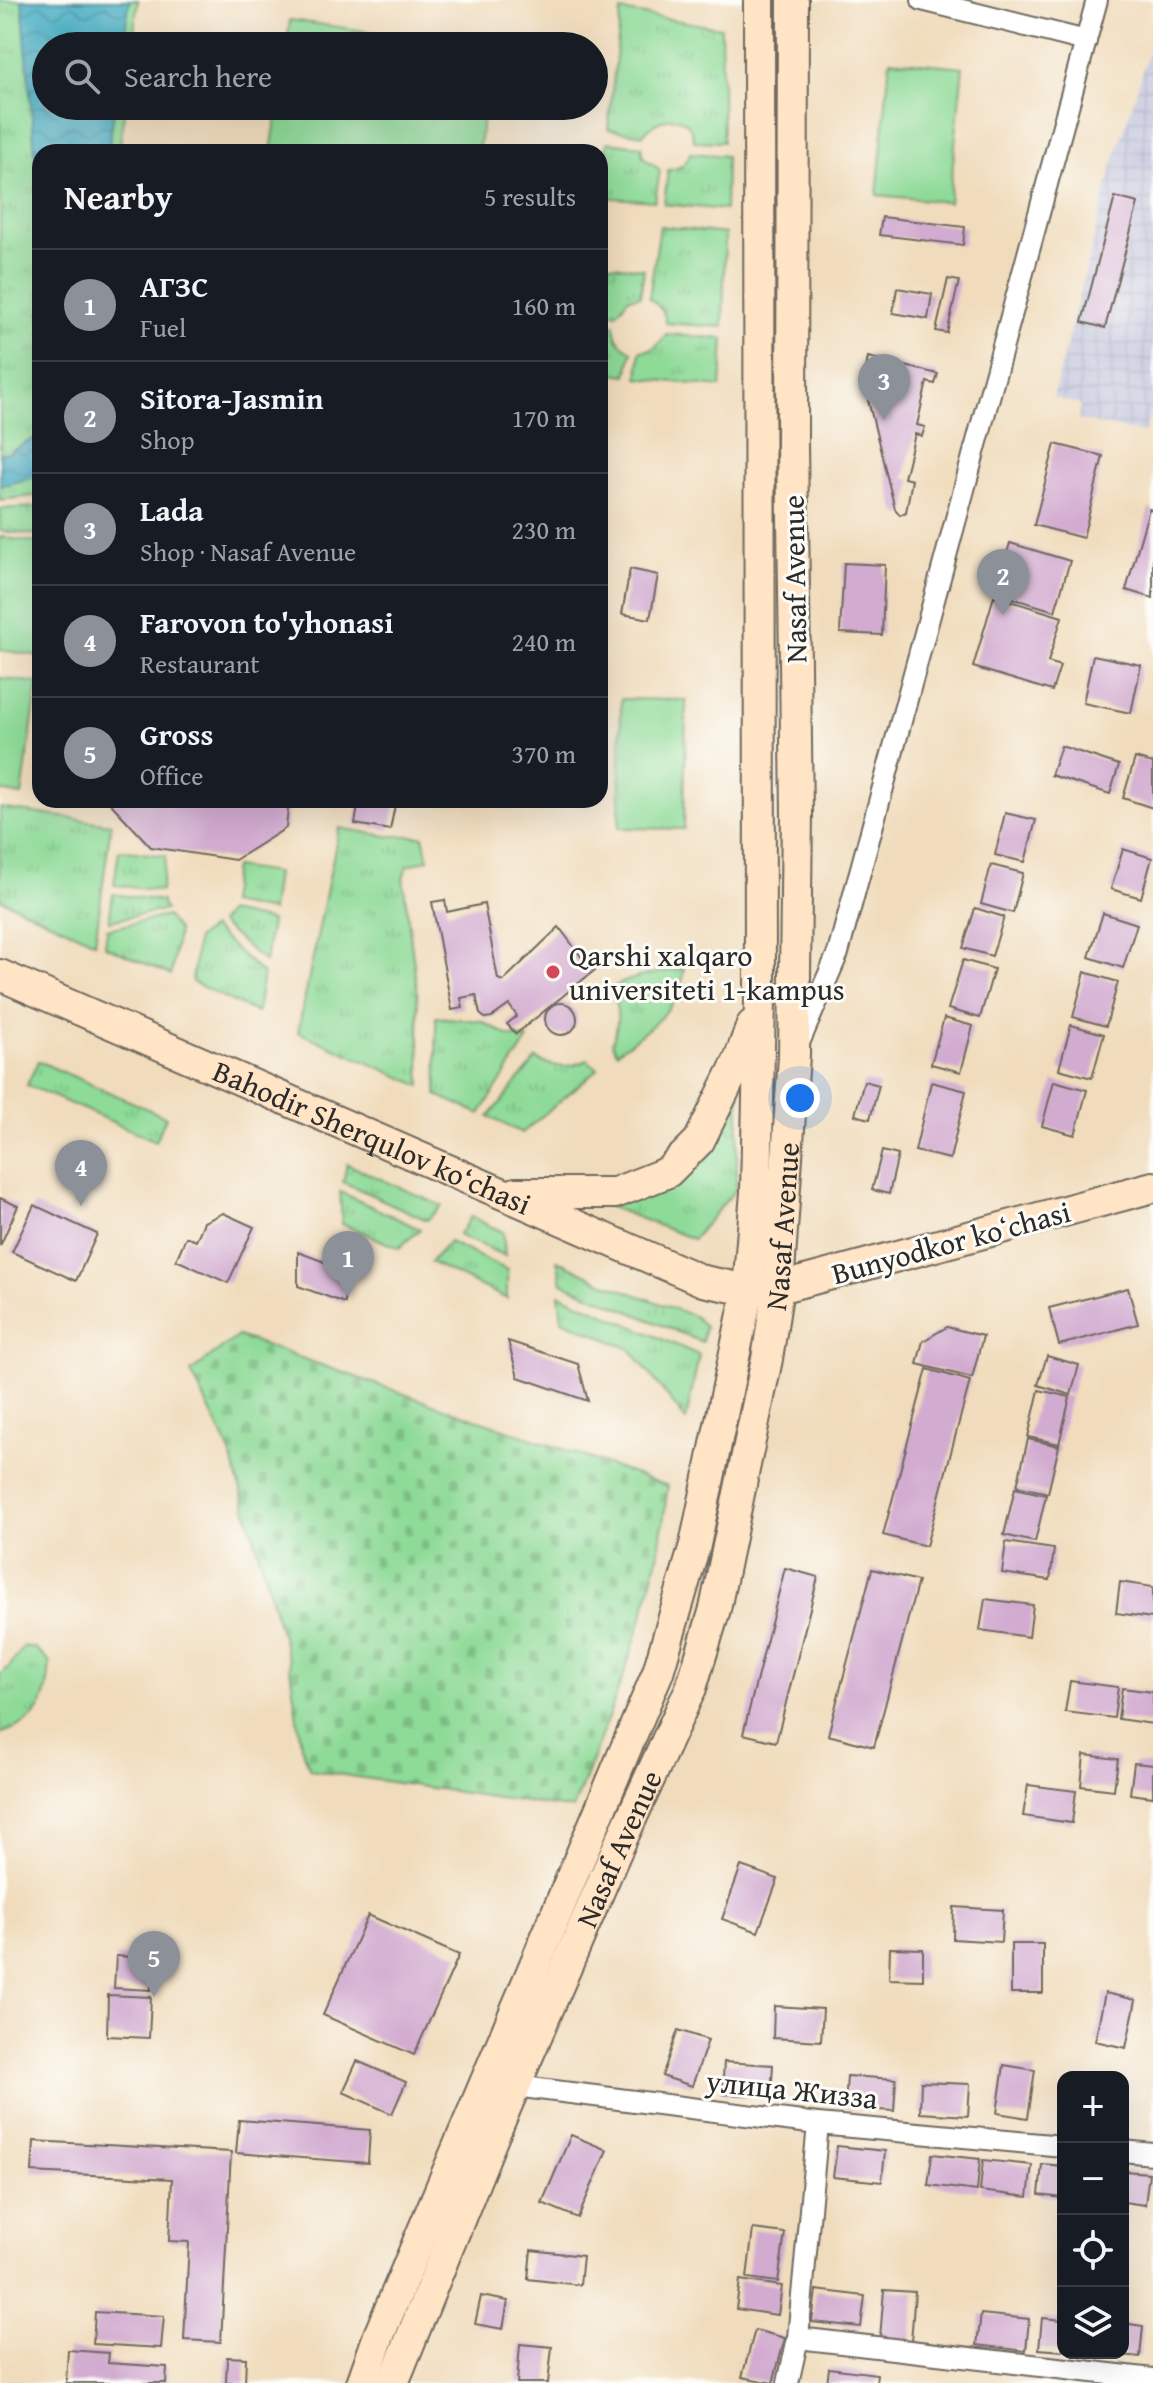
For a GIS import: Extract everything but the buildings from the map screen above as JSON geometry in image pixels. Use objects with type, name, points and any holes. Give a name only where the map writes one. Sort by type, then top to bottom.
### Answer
[{"type":"main road","name":"Nasaf Avenue","points":[[362,2383],[403,2277],[658,1672],[695,1545],[748,1290],[756,1192],[760,1000],[759,0]]},
{"type":"main road","name":"Nasaf Avenue","points":[[393,2383],[515,2086],[614,1856],[691,1688],[715,1609],[767,1359],[778,1288],[794,1056],[797,814],[792,443],[793,0]]},
{"type":"main road","name":"Bahodir Sherqulov ko‘chasi","points":[[0,975],[703,1281],[748,1290]]},
{"type":"main road","points":[[504,1193],[615,1193],[668,1172],[699,1141],[739,1060],[760,1000]]},
{"type":"main road","name":"Bunyodkor koʻchasi","points":[[748,1290],[778,1288],[1153,1187]]},
{"type":"street","points":[[922,0],[1086,41]]},
{"type":"street","points":[[794,1056],[838,953],[1097,0]]},
{"type":"street","name":"улица Жизза","points":[[515,2086],[818,2124],[1057,2145]]},
{"type":"street","points":[[788,2383],[798,2338],[818,2124]]},
{"type":"street","points":[[1129,2152],[1153,2154]]},
{"type":"street","points":[[798,2338],[1153,2379]]},
{"type":"shaded area","points":[[1153,40],[1153,404],[1144,433],[1078,420],[1080,405],[1053,397],[1113,164]]},
{"type":"green space","points":[[0,0],[138,0],[134,32],[32,32],[32,120],[123,120],[120,144],[32,144],[32,496],[0,500]]},
{"type":"green space","points":[[621,11],[721,28],[723,142],[694,141],[686,123],[672,118],[656,123],[642,135],[608,129]]},
{"type":"green space","points":[[290,20],[372,32],[289,32]]},
{"type":"green space","points":[[890,60],[963,67],[949,202],[877,195]]},
{"type":"green space","points":[[276,120],[483,120],[479,144],[272,144]]},
{"type":"green space","points":[[607,144],[641,146],[643,157],[660,170],[655,201],[608,198]]},
{"type":"green space","points":[[690,153],[726,156],[725,210],[664,204],[668,170],[682,166]]},
{"type":"green space","points":[[660,226],[725,234],[723,327],[666,323],[660,309],[649,298]]},
{"type":"green space","points":[[608,264],[644,269],[640,296],[628,298],[617,313],[608,312]]},
{"type":"green space","points":[[608,323],[615,324],[619,340],[632,351],[627,375],[608,372]]},
{"type":"green space","points":[[666,334],[724,339],[721,387],[638,378],[640,351],[655,347]]},
{"type":"green space","points":[[32,507],[32,534],[0,531],[0,509]]},
{"type":"green space","points":[[0,537],[32,542],[32,655],[0,650]]},
{"type":"green space","points":[[0,678],[32,682],[32,725],[22,795],[0,791]]},
{"type":"green space","points":[[621,699],[686,700],[684,829],[619,828]]},
{"type":"green space","points":[[0,808],[111,824],[95,942],[0,899]]},
{"type":"green space","points":[[339,828],[387,836],[423,836],[428,859],[407,866],[403,878],[417,989],[421,1086],[298,1032]]},
{"type":"green space","points":[[119,850],[166,856],[161,891],[114,885]]},
{"type":"green space","points":[[234,867],[276,873],[271,911],[229,903]]},
{"type":"green space","points":[[113,894],[161,901],[165,910],[109,921]]},
{"type":"green space","points":[[228,912],[271,921],[265,962],[219,923]]},
{"type":"green space","points":[[167,916],[178,931],[171,975],[105,946],[107,929]]},
{"type":"green space","points":[[212,928],[263,974],[257,1013],[192,982],[197,938]]},
{"type":"green space","points":[[684,968],[682,982],[670,1007],[651,1027],[617,1052],[612,1043],[617,1016],[612,988],[638,977]]},
{"type":"green space","points":[[436,1017],[481,1021],[509,1036],[528,1039],[480,1114],[437,1095]]},
{"type":"green space","points":[[536,1059],[562,1066],[587,1060],[598,1069],[522,1133],[489,1117]]},
{"type":"green space","points":[[38,1061],[166,1117],[156,1141],[27,1085]]},
{"type":"green space","points":[[740,1085],[736,1189],[693,1239],[598,1202],[638,1194]]},
{"type":"green space","points":[[347,1164],[442,1206],[427,1220],[343,1182]]},
{"type":"green space","points":[[340,1192],[420,1229],[399,1248],[342,1224]]},
{"type":"green space","points":[[471,1217],[503,1232],[505,1256],[458,1235]]},
{"type":"green space","points":[[449,1242],[507,1270],[507,1299],[430,1262]]},
{"type":"green space","points":[[557,1260],[602,1282],[694,1316],[705,1326],[702,1342],[562,1283]]},
{"type":"green space","points":[[559,1294],[699,1355],[686,1420],[630,1349],[562,1320]]},
{"type":"green space","points":[[238,1336],[668,1486],[658,1555],[639,1627],[573,1809],[310,1770],[301,1745],[289,1662],[230,1451],[191,1372]]},
{"type":"green space","points":[[24,1646],[35,1648],[50,1663],[46,1690],[33,1716],[0,1734],[0,1674]]},
{"type":"water","points":[[22,0],[130,0],[125,32],[32,32],[32,119]]},
{"type":"water","points":[[32,120],[113,120],[109,144],[34,144]]},
{"type":"water","points":[[32,440],[32,478],[0,486],[0,453],[7,453]]},
{"type":"place","name":"Lada","points":[[884,420]]},
{"type":"place","name":"Sitora-Jasmin","points":[[1003,615]]},
{"type":"place","name":"Qarshi xalqaro universiteti 1-kampus","points":[[553,972]]},
{"type":"place","name":"Farovon to'yhonasi","points":[[81,1206]]},
{"type":"place","name":"АГЗС","points":[[348,1297]]},
{"type":"place","name":"Gross","points":[[154,1997]]}]
